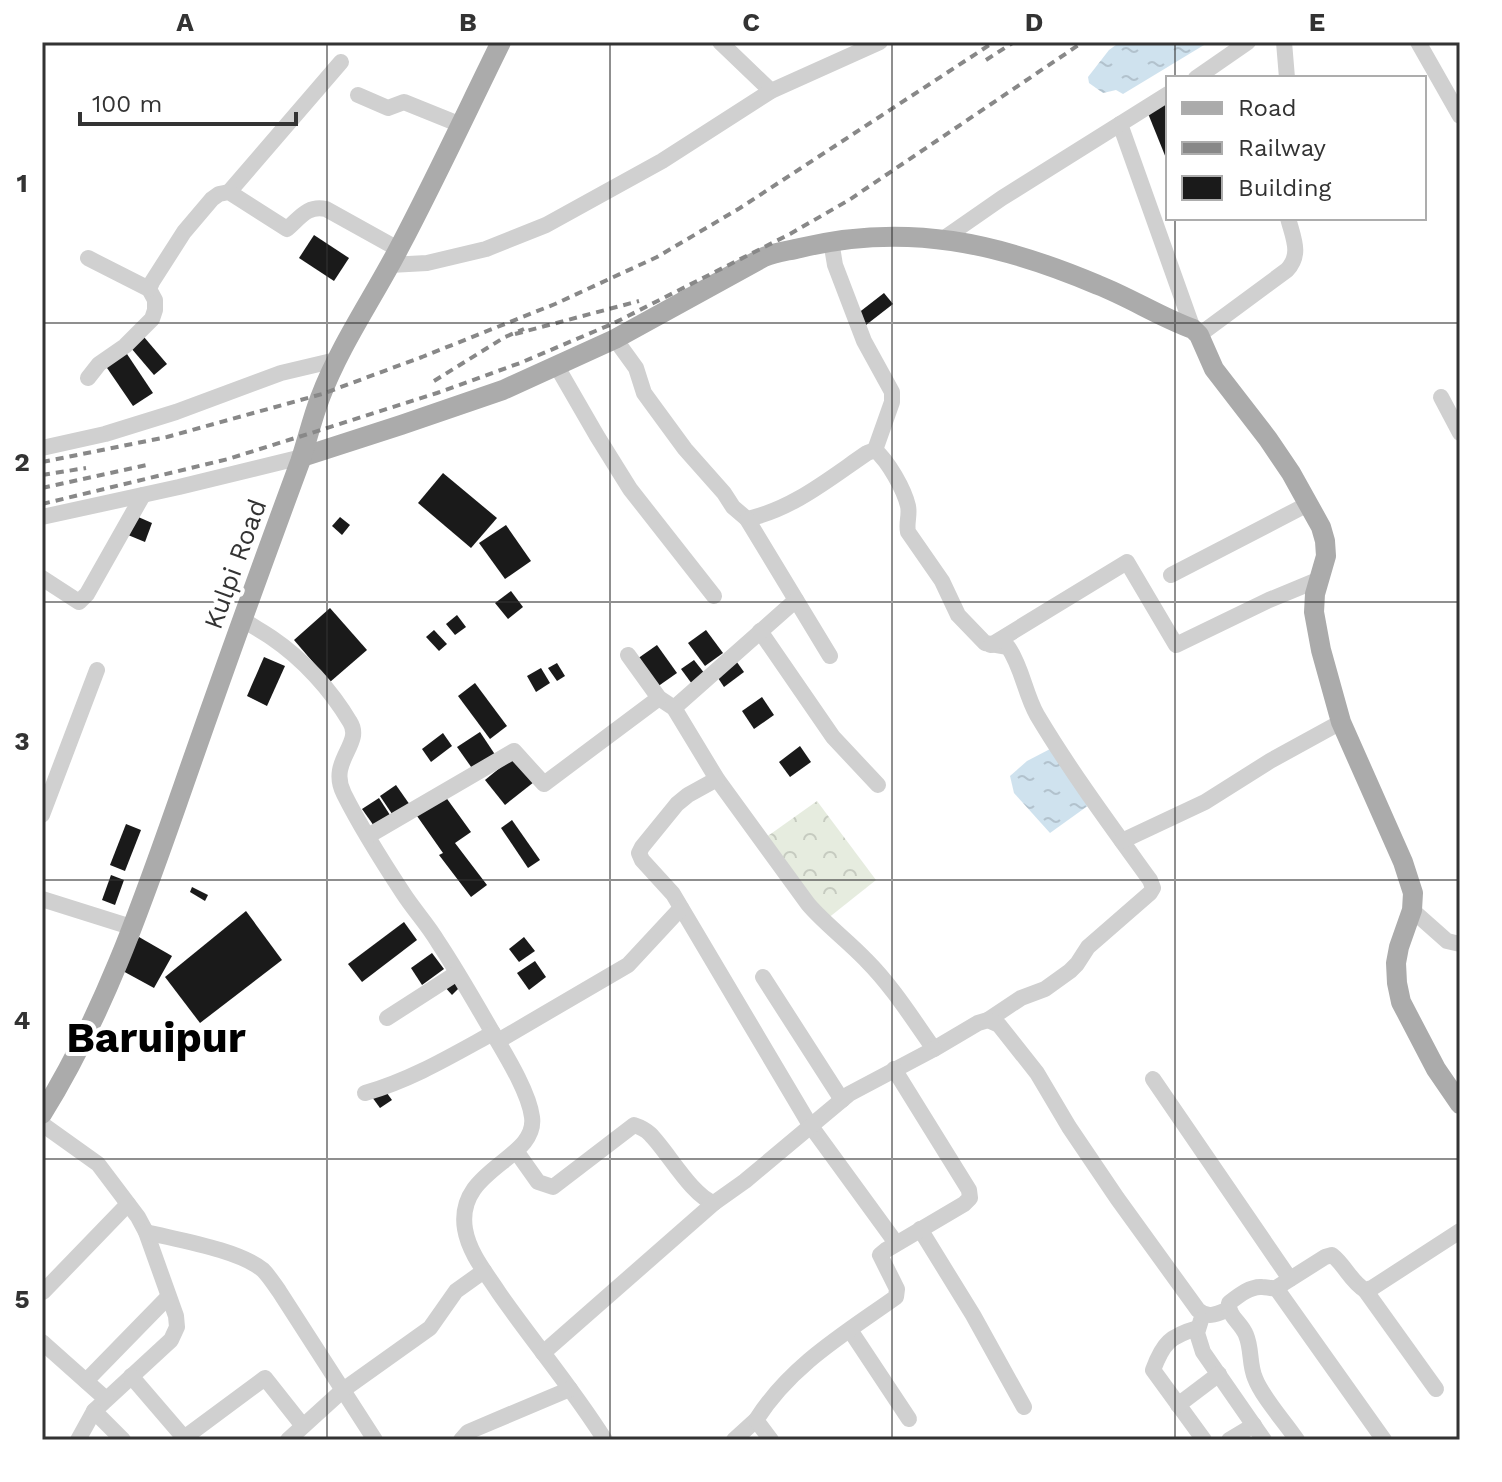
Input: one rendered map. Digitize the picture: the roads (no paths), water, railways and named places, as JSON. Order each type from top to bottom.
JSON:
[{"type":"main road","name":"Kulpi Road","points":[[43,1111],[80,1048],[131,927],[336,360],[394,257],[501,42]]},
{"type":"main road","points":[[302,457],[503,390],[615,339],[764,257],[831,241],[893,236],[943,239],[998,250],[1099,285],[1196,332],[1214,369],[1268,439],[1321,527],[1326,556],[1315,594],[1314,612],[1321,650],[1341,722],[1403,862],[1413,893],[1412,910],[1396,963],[1401,1002],[1436,1069],[1460,1104]]},
{"type":"street","points":[[720,42],[771,91]]},
{"type":"street","points":[[229,192],[287,229],[306,211],[320,207],[326,209],[394,257],[427,263],[486,249],[546,225],[675,154],[771,91],[880,42]]},
{"type":"street","points":[[1199,76],[1248,42]]},
{"type":"street","points":[[1284,42],[1287,76]]},
{"type":"street","points":[[1418,42],[1460,116]]},
{"type":"street","points":[[149,289],[184,232],[212,199],[229,192],[341,62]]},
{"type":"street","points":[[358,95],[388,108],[404,102],[461,125]]},
{"type":"street","points":[[943,239],[1002,198],[1166,95]]},
{"type":"street","points":[[1120,124],[1196,332],[1293,264],[1296,249],[1289,220]]},
{"type":"street","points":[[747,519],[790,503],[875,450],[892,402],[892,392],[864,341],[835,265],[831,241]]},
{"type":"street","points":[[88,258],[149,289],[155,300],[152,319],[125,346],[99,364],[88,378]]},
{"type":"street","points":[[615,339],[636,368],[644,393],[652,404],[685,449],[733,507],[747,519],[830,656]]},
{"type":"street","points":[[42,448],[105,434],[176,412],[281,373],[336,360]]},
{"type":"street","points":[[556,365],[630,489],[714,596]]},
{"type":"street","points":[[1441,397],[1460,433]]},
{"type":"street","points":[[543,1353],[714,1203],[849,1094],[988,1020],[1021,998],[1045,989],[1070,971],[1088,947],[1153,888],[1048,733],[1029,701],[1008,647],[985,643],[958,615],[942,581],[908,532],[909,508],[889,467],[875,450]]},
{"type":"street","points":[[42,517],[302,457]]},
{"type":"street","points":[[42,578],[79,602],[87,594],[143,495]]},
{"type":"street","points":[[1171,575],[1308,504]]},
{"type":"street","points":[[991,645],[1127,562],[1176,645],[1320,579]]},
{"type":"street","points":[[674,708],[796,600]]},
{"type":"street","points":[[242,619],[272,638],[318,679],[353,725],[354,738],[344,754],[338,773],[339,785],[403,892],[457,973],[530,1105],[532,1131],[516,1151],[479,1182],[465,1208],[465,1229],[472,1251],[484,1271],[605,1440]]},
{"type":"street","points":[[760,631],[827,730],[878,785]]},
{"type":"street","points":[[628,655],[659,698],[674,708],[717,779],[808,904],[887,982],[934,1049]]},
{"type":"street","points":[[42,815],[97,670]]},
{"type":"street","points":[[368,836],[514,751],[544,784],[659,698]]},
{"type":"street","points":[[1122,841],[1205,802],[1341,722]]},
{"type":"street","points":[[717,779],[677,804],[639,853],[681,908],[810,1125],[896,1243]]},
{"type":"street","points":[[42,899],[131,927]]},
{"type":"street","points":[[365,1093],[391,1086],[495,1037],[628,965],[681,908]]},
{"type":"street","points":[[1412,910],[1447,941],[1460,944]]},
{"type":"street","points":[[387,1018],[457,973]]},
{"type":"street","points":[[763,977],[842,1100]]},
{"type":"street","points":[[988,1020],[999,1025],[1037,1073],[1117,1198],[1198,1310],[1201,1322],[1197,1333],[1199,1343],[1264,1440]]},
{"type":"street","points":[[734,1440],[756,1420],[784,1382],[815,1354],[896,1297],[897,1289],[880,1255],[970,1198],[969,1190],[894,1069]]},
{"type":"street","points":[[1153,1079],[1384,1440]]},
{"type":"street","points":[[43,1111],[98,1164],[138,1217],[176,1316],[177,1327],[171,1340],[100,1405],[78,1440]]},
{"type":"street","points":[[516,1151],[538,1182],[553,1187],[634,1125],[648,1132],[703,1198],[714,1203]]},
{"type":"street","points":[[43,1292],[128,1204]]},
{"type":"street","points":[[920,1229],[1024,1407]]},
{"type":"street","points":[[1365,1290],[1460,1231]]},
{"type":"street","points":[[146,1232],[235,1255],[264,1271],[375,1440]]},
{"type":"street","points":[[1297,1440],[1255,1379],[1247,1336],[1229,1309],[1229,1303],[1255,1287],[1283,1284],[1325,1257],[1332,1255],[1339,1260],[1359,1287],[1365,1290],[1436,1389]]},
{"type":"street","points":[[288,1440],[343,1390],[430,1328],[456,1291],[484,1271]]},
{"type":"street","points":[[86,1381],[168,1297]]},
{"type":"street","points":[[1204,1440],[1153,1370],[1162,1348],[1181,1333],[1229,1309]]},
{"type":"street","points":[[850,1330],[909,1419]]},
{"type":"street","points":[[42,1342],[86,1381],[123,1440]]},
{"type":"street","points":[[1178,1405],[1219,1374]]},
{"type":"street","points":[[131,1376],[185,1439],[265,1378],[303,1426]]},
{"type":"street","points":[[461,1440],[468,1432],[570,1389]]},
{"type":"street","points":[[756,1420],[771,1440]]},
{"type":"street","points":[[1229,1440],[1254,1425]]},
{"type":"water","points":[[1120,42],[1209,42],[1123,94],[1116,90],[1103,93],[1089,83],[1088,77],[1109,50]]},
{"type":"water","points":[[1052,748],[1089,805],[1050,833],[1014,793],[1010,776],[1027,761]]},
{"type":"railway","points":[[42,462],[167,437],[322,394],[555,304],[657,257],[740,208],[994,42]]},
{"type":"railway","points":[[986,60],[1014,42]]},
{"type":"railway","points":[[42,504],[228,459],[308,434],[520,363],[612,324],[790,234],[849,200],[1083,42]]},
{"type":"railway","points":[[515,334],[639,301]]},
{"type":"railway","points":[[434,381],[505,337],[524,329]]},
{"type":"railway","points":[[42,488],[151,464]]},
{"type":"railway","points":[[42,475],[86,468]]},
{"type":"district","name":"Baruipur","points":[[156,1037]]}]
